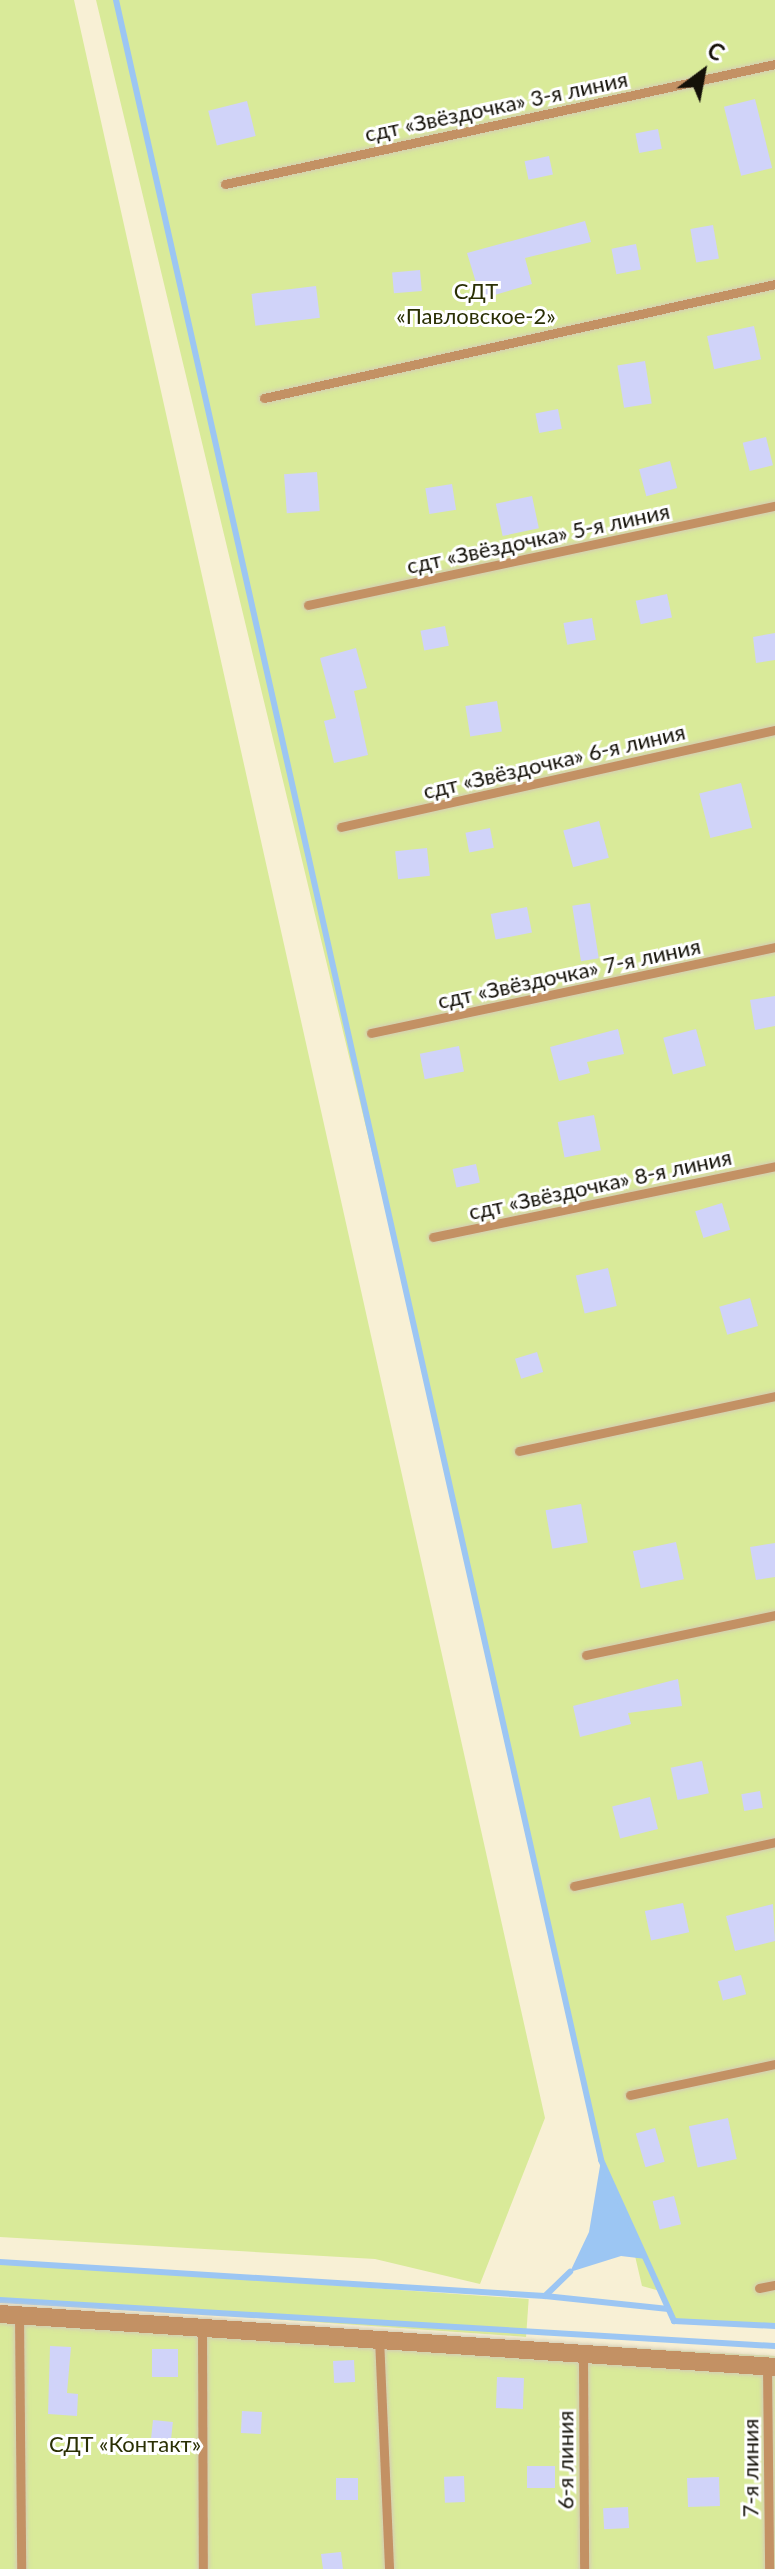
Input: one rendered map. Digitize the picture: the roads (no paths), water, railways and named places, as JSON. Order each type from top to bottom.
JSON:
[{"type":"street","points":[[9,2315],[583,2350],[771,2366]]},
{"type":"lane","name":"сдт «Звёздочка» 3-я линия","points":[[225,184],[775,64]]},
{"type":"lane","points":[[264,398],[775,284]]},
{"type":"lane","name":"сдт «Звёздочка» 5-я линия","points":[[308,605],[775,506]]},
{"type":"lane","name":"сдт «Звёздочка» 6-я линия","points":[[341,827],[775,730]]},
{"type":"lane","name":"сдт «Звёздочка» 7-я линия","points":[[371,1033],[775,947]]},
{"type":"lane","name":"сдт «Звёздочка» 8-я линия","points":[[433,1237],[775,1166]]},
{"type":"lane","points":[[519,1451],[775,1396]]},
{"type":"lane","points":[[586,1655],[775,1615]]},
{"type":"lane","points":[[574,1886],[775,1842]]},
{"type":"lane","points":[[630,2095],[775,2064]]},
{"type":"lane","points":[[759,2288],[775,2285]]},
{"type":"lane","points":[[9,2315],[21,2569]]},
{"type":"lane","points":[[202,2327],[203,2569]]},
{"type":"lane","points":[[379,2338],[389,2569]]},
{"type":"lane","name":"6-я линия","points":[[583,2350],[584,2569]]},
{"type":"lane","name":"7-я линия","points":[[769,2569],[771,2366]]},
{"type":"water","points":[[601,2160],[646,2259],[621,2256],[570,2272],[589,2232]]},
{"type":"waterway","points":[[116,0],[601,2160],[674,2321],[775,2326]]},
{"type":"waterway","points":[[0,2262],[545,2296],[668,2309]]},
{"type":"waterway","points":[[545,2296],[570,2272]]},
{"type":"waterway","points":[[0,2300],[775,2346]]},
{"type":"park label","name":"СДТ «Павловское-2»","points":[[476,302]]},
{"type":"park label","name":"СДТ «Контакт»","points":[[125,2444]]}]
